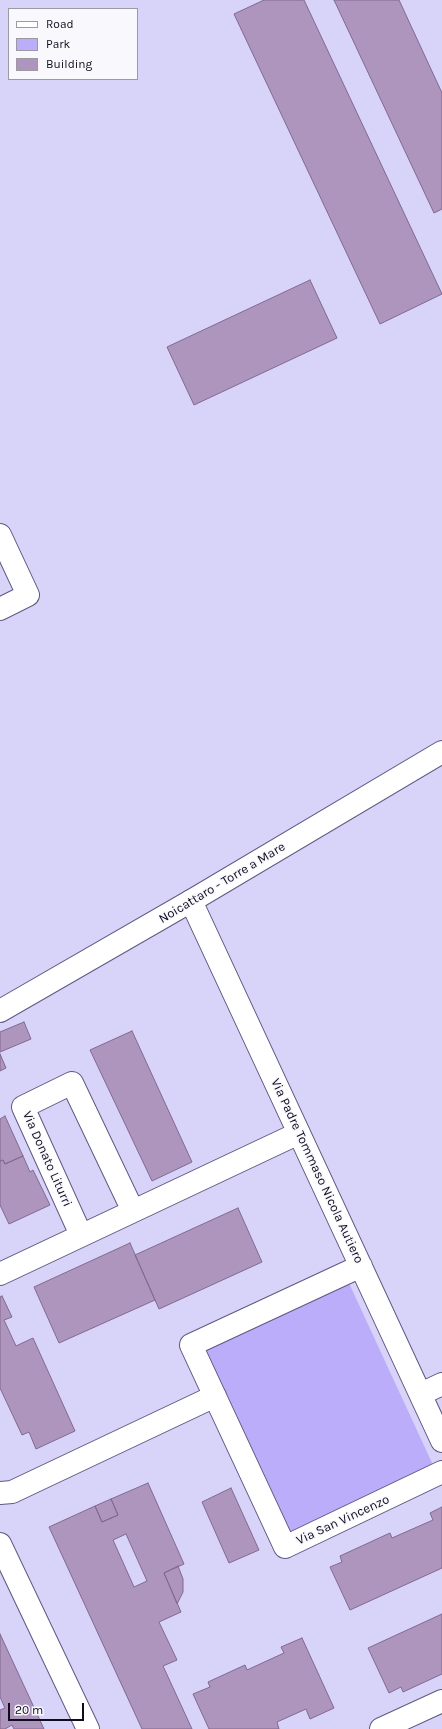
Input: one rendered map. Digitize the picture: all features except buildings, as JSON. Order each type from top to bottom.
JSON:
[{"type":"street","points":[[0,536],[28,595],[0,609]]},
{"type":"street","name":"Noicattaro - Torre a Mare","points":[[0,1011],[191,901],[442,752]]},
{"type":"street","name":"Via Padre Tommaso Nicola Autiero","points":[[191,901],[362,1266],[442,1441]]},
{"type":"street","name":"Via Donato Liturri","points":[[81,1235],[23,1107],[72,1083],[132,1211]]},
{"type":"street","points":[[0,1274],[299,1132]]},
{"type":"street","name":"Via San Vincenzo","points":[[362,1266],[191,1345],[285,1547],[442,1472]]},
{"type":"street","points":[[421,1394],[442,1384]]},
{"type":"street","points":[[0,1493],[12,1492],[215,1396]]},
{"type":"street","points":[[0,1544],[88,1729]]},
{"type":"street","points":[[381,1729],[442,1700]]},
{"type":"green space","points":[[348,1281],[433,1465],[289,1532],[204,1348]]}]
